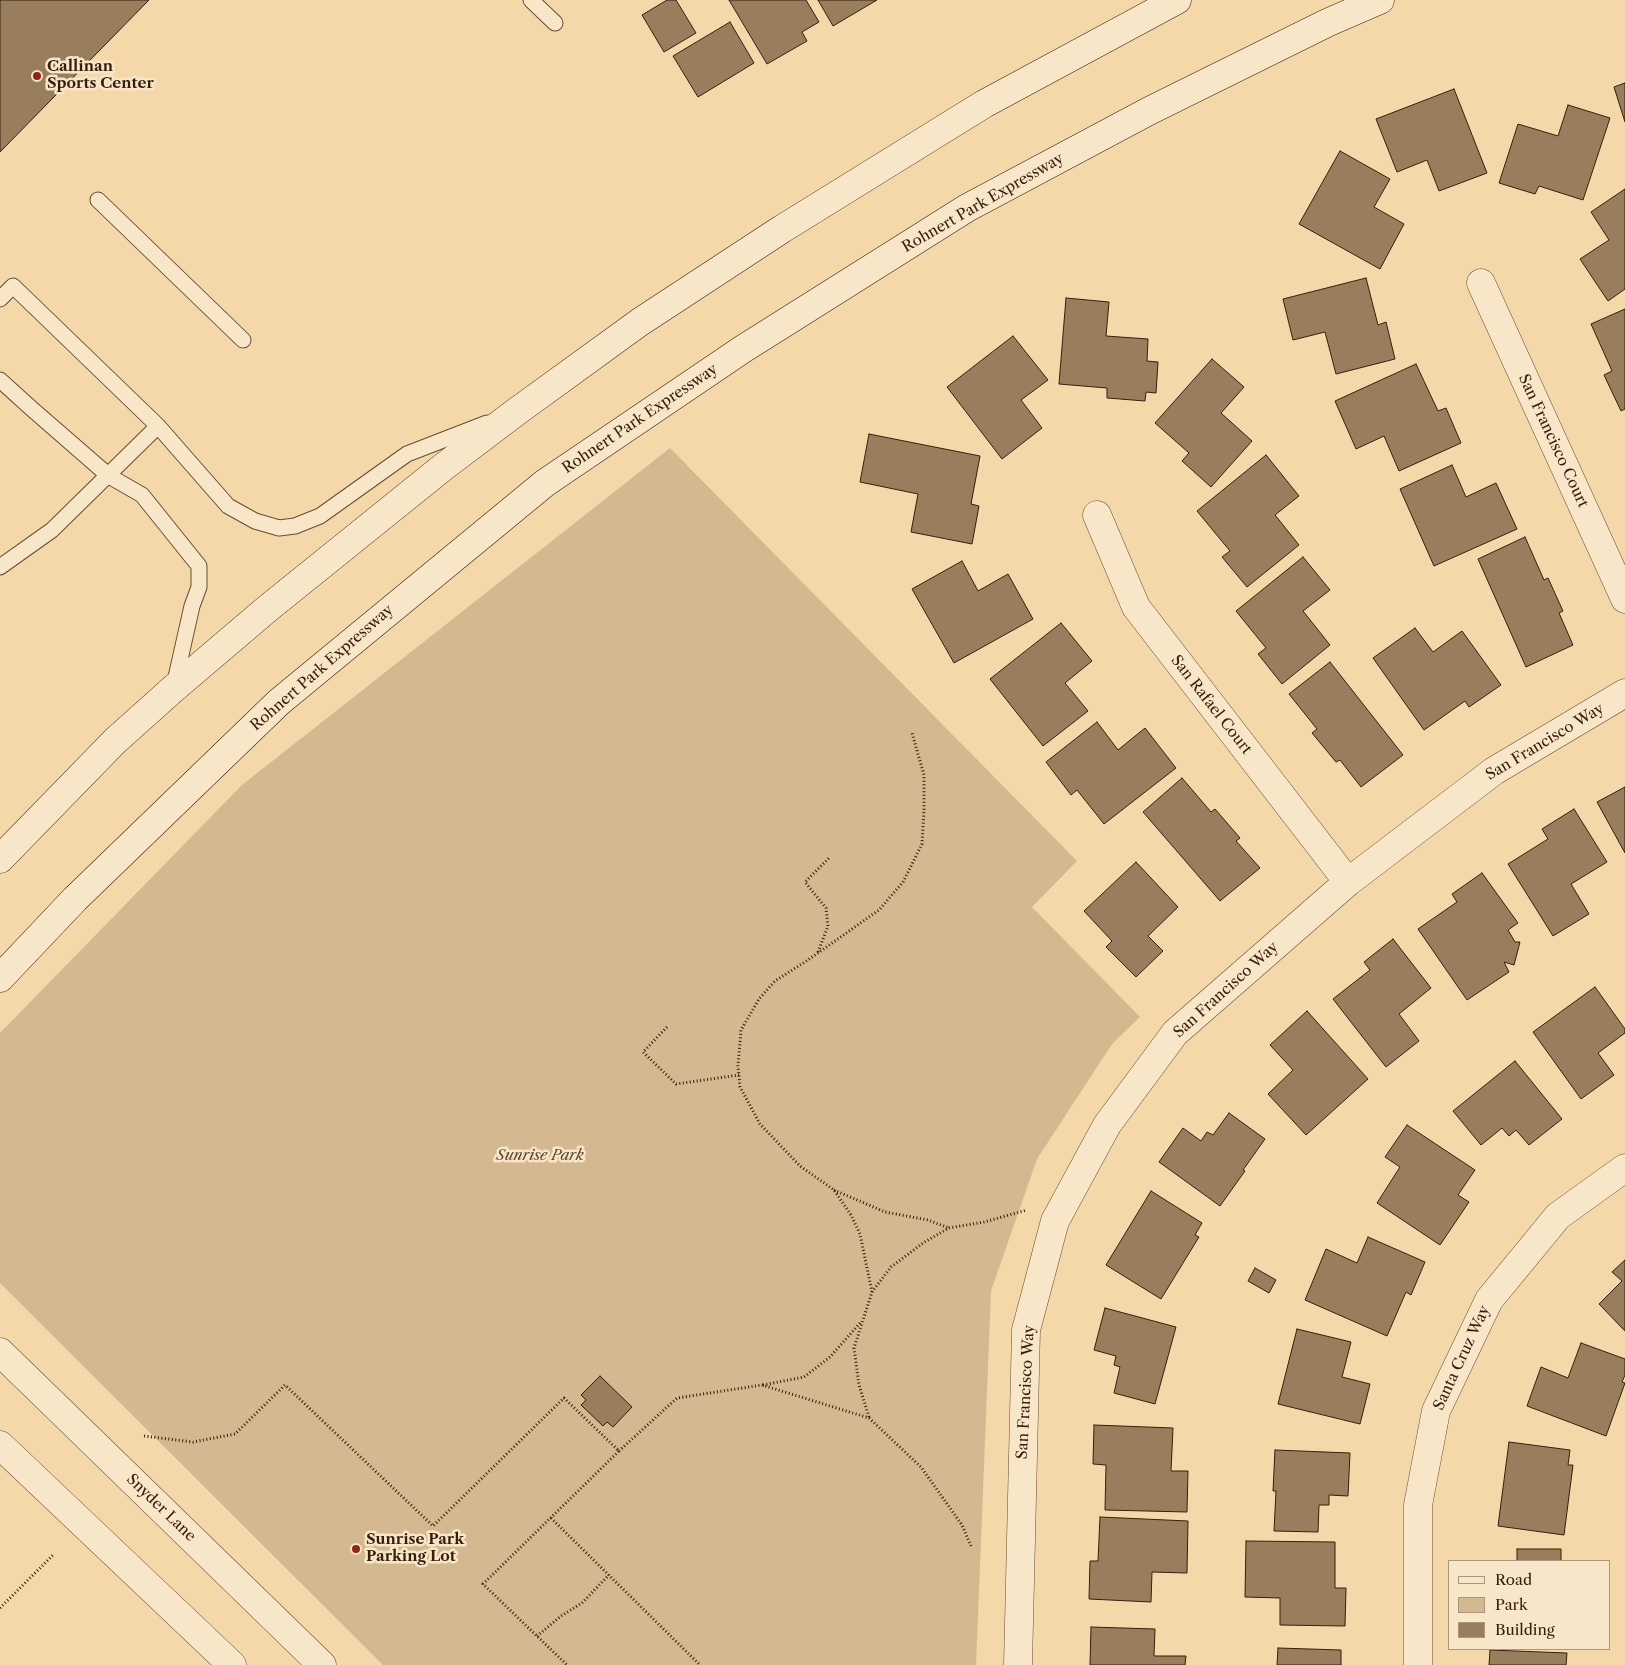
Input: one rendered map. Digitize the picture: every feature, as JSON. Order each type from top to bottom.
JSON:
[{"type":"street","points":[[0,859],[115,742],[173,690],[267,609],[442,468],[516,412],[640,322],[782,229],[984,104],[1177,0]]},
{"type":"street","name":"Rohnert Park Expressway","points":[[0,978],[75,899],[279,702],[545,483],[743,348],[967,208],[1149,110],[1329,22],[1380,0]]},
{"type":"street","name":"San Francisco Court","points":[[1481,283],[1625,599]]},
{"type":"street","name":"San Rafael Court","points":[[1097,515],[1136,607],[1348,882]]},
{"type":"street","name":"San Francisco Way","points":[[1018,1665],[1026,1330],[1055,1221],[1106,1125],[1175,1033],[1348,882],[1494,771],[1625,693]]},
{"type":"street","name":"Santa Cruz Way","points":[[1418,1665],[1418,1505],[1436,1411],[1489,1300],[1558,1216],[1625,1168]]},
{"type":"street","name":"Snyder Lane","points":[[0,1352],[322,1665]]},
{"type":"street","points":[[0,1445],[232,1665]]},
{"type":"lane","points":[[531,0],[555,23]]},
{"type":"lane","points":[[98,200],[243,340]]},
{"type":"lane","points":[[0,299],[13,286],[158,426],[228,506],[255,521],[279,528],[295,526],[320,516],[408,454],[516,412]]},
{"type":"lane","points":[[0,380],[109,476],[142,495],[199,566],[199,587],[192,606],[173,690]]},
{"type":"lane","points":[[0,567],[52,530],[158,426]]},
{"type":"path","points":[[912,733],[924,775],[924,811],[922,844],[903,882],[879,910],[775,981],[759,999],[741,1030],[739,1075],[740,1087],[760,1124],[800,1166],[834,1190],[885,1212],[928,1220],[949,1228]]},
{"type":"path","points":[[817,953],[828,926],[826,908],[805,882],[829,858]]},
{"type":"path","points":[[667,1027],[643,1052],[676,1084],[739,1075]]},
{"type":"path","points":[[834,1190],[851,1215],[860,1234],[872,1292]]},
{"type":"path","points":[[869,1418],[859,1385],[854,1348],[872,1292],[891,1267],[923,1243],[949,1228],[984,1222],[1030,1209]]},
{"type":"path","points":[[567,1665],[483,1584],[619,1451],[677,1398],[804,1377],[830,1357],[862,1321]]},
{"type":"path","points":[[144,1436],[193,1442],[235,1434],[285,1385],[433,1526],[564,1398],[619,1451]]},
{"type":"path","points":[[762,1385],[869,1418],[922,1467],[962,1525],[971,1546]]},
{"type":"path","points":[[551,1518],[700,1665]]},
{"type":"path","points":[[0,1608],[54,1554]]},
{"type":"path","points":[[537,1636],[561,1616],[582,1603],[609,1575]]},
{"type":"green space","name":"Sunrise Park","points":[[670,448],[1077,861],[1032,907],[1140,1017],[1112,1044],[1037,1159],[991,1291],[976,1665],[383,1665],[0,1283],[0,1033],[242,785]]},
{"type":"building","name":"Callinan Sports Center","points":[[0,0],[149,0],[0,152]]},
{"type":"building","points":[[667,0],[676,0],[696,33],[664,52],[642,15]]},
{"type":"building","points":[[729,0],[806,0],[819,22],[802,32],[807,41],[767,64]]},
{"type":"building","points":[[818,0],[877,0],[833,26]]},
{"type":"building","points":[[730,22],[754,63],[698,97],[673,56]]},
{"type":"building","points":[[1625,83],[1625,122],[1614,87]]},
{"type":"building","points":[[1454,89],[1487,173],[1439,191],[1427,160],[1397,172],[1376,119]]},
{"type":"building","points":[[1568,105],[1610,118],[1583,200],[1539,186],[1535,194],[1499,183],[1518,124],[1558,136]]},
{"type":"building","points":[[1340,151],[1390,179],[1374,207],[1404,224],[1380,269],[1299,224]]},
{"type":"building","points":[[1625,189],[1625,289],[1608,301],[1580,259],[1609,240],[1591,212]]},
{"type":"building","points":[[1366,278],[1378,325],[1386,322],[1395,359],[1336,374],[1325,332],[1293,340],[1283,299]]},
{"type":"building","points":[[1066,298],[1109,302],[1106,336],[1148,339],[1147,361],[1158,362],[1156,393],[1146,392],[1145,401],[1107,398],[1107,388],[1059,384]]},
{"type":"building","points":[[1625,309],[1625,409],[1621,411],[1604,375],[1612,371],[1591,324]]},
{"type":"building","points":[[1013,336],[1048,380],[1021,400],[1042,428],[1002,459],[947,387]]},
{"type":"building","points":[[1212,359],[1244,387],[1221,413],[1252,441],[1211,487],[1182,461],[1189,453],[1155,423]]},
{"type":"building","points":[[1416,364],[1438,411],[1446,408],[1461,443],[1399,471],[1384,436],[1356,449],[1335,401]]},
{"type":"building","points":[[869,434],[980,456],[971,504],[979,506],[972,544],[911,532],[918,494],[860,482]]},
{"type":"building","points":[[1266,455],[1299,496],[1275,515],[1299,545],[1247,587],[1222,557],[1230,551],[1197,511]]},
{"type":"building","points":[[1452,465],[1466,497],[1496,483],[1517,529],[1434,566],[1400,489]]},
{"type":"building","points":[[1525,537],[1544,580],[1548,578],[1563,611],[1559,613],[1573,645],[1526,667],[1478,559]]},
{"type":"building","points":[[1303,557],[1330,590],[1303,611],[1330,645],[1282,684],[1258,654],[1266,648],[1236,611]]},
{"type":"building","points":[[962,561],[978,591],[1008,574],[1033,619],[954,663],[912,589]]},
{"type":"building","points":[[1061,623],[1092,661],[1065,683],[1088,711],[1043,746],[990,679]]},
{"type":"building","points":[[1415,628],[1433,652],[1462,631],[1501,685],[1469,707],[1465,701],[1424,730],[1373,658]]},
{"type":"building","points":[[1330,662],[1403,755],[1361,787],[1340,760],[1336,762],[1312,733],[1317,729],[1289,694]]},
{"type":"building","points":[[1097,722],[1118,750],[1145,728],[1176,768],[1104,824],[1077,790],[1071,795],[1046,762]]},
{"type":"building","points":[[1182,778],[1211,812],[1215,809],[1240,838],[1236,841],[1260,868],[1220,901],[1143,812]]},
{"type":"building","points":[[1625,787],[1625,853],[1597,802]]},
{"type":"building","points":[[1574,809],[1607,862],[1571,884],[1589,914],[1553,936],[1508,864],[1548,839],[1542,829]]},
{"type":"building","points":[[1136,862],[1178,907],[1148,936],[1163,951],[1136,977],[1106,947],[1112,941],[1084,911]]},
{"type":"building","points":[[1482,873],[1518,923],[1508,930],[1515,942],[1520,942],[1514,965],[1504,962],[1509,972],[1467,1000],[1418,929],[1457,902],[1452,894]]},
{"type":"building","points":[[1393,939],[1431,988],[1399,1014],[1419,1041],[1386,1067],[1333,999],[1370,970],[1364,962]]},
{"type":"building","points":[[1595,987],[1625,1029],[1625,1033],[1598,1053],[1614,1075],[1581,1099],[1533,1032]]},
{"type":"building","points":[[1307,1011],[1368,1079],[1306,1135],[1268,1094],[1293,1070],[1270,1045]]},
{"type":"building","points":[[1515,1061],[1562,1119],[1529,1145],[1516,1130],[1509,1136],[1502,1128],[1481,1145],[1453,1111]]},
{"type":"building","points":[[1229,1113],[1265,1139],[1220,1206],[1159,1162],[1183,1128],[1201,1141],[1207,1132],[1213,1135]]},
{"type":"building","points":[[1407,1125],[1475,1170],[1458,1195],[1469,1202],[1440,1245],[1377,1203],[1400,1167],[1385,1157]]},
{"type":"building","points":[[1151,1191],[1202,1223],[1195,1235],[1199,1237],[1161,1299],[1106,1265]]},
{"type":"building","points":[[1368,1237],[1425,1262],[1411,1295],[1406,1292],[1387,1336],[1305,1300],[1326,1249],[1357,1263]]},
{"type":"building","points":[[1625,1260],[1625,1331],[1599,1304],[1622,1281],[1612,1272]]},
{"type":"building","points":[[1255,1268],[1276,1280],[1269,1293],[1248,1281]]},
{"type":"building","points":[[1105,1308],[1176,1327],[1155,1404],[1114,1393],[1120,1367],[1114,1365],[1116,1356],[1094,1350]]},
{"type":"building","points":[[1297,1329],[1351,1342],[1342,1377],[1370,1384],[1360,1424],[1278,1404]]},
{"type":"building","points":[[1581,1343],[1625,1359],[1625,1375],[1622,1382],[1625,1383],[1606,1436],[1527,1406],[1541,1367],[1568,1378]]},
{"type":"building","points":[[600,1376],[632,1407],[613,1427],[607,1422],[603,1426],[581,1405],[586,1400],[581,1395]]},
{"type":"building","points":[[1094,1425],[1173,1428],[1171,1471],[1188,1471],[1187,1512],[1105,1510],[1106,1465],[1093,1464]]},
{"type":"building","points":[[1509,1442],[1570,1450],[1568,1465],[1573,1465],[1564,1535],[1498,1526]]},
{"type":"building","points":[[1275,1450],[1350,1453],[1348,1496],[1329,1495],[1329,1505],[1319,1505],[1318,1532],[1274,1531],[1276,1491],[1273,1491]]},
{"type":"building","points":[[1100,1517],[1188,1521],[1187,1573],[1152,1572],[1151,1602],[1089,1599],[1090,1561],[1098,1561]]},
{"type":"building","points":[[1246,1541],[1335,1542],[1335,1588],[1346,1588],[1345,1626],[1280,1625],[1280,1598],[1245,1597]]},
{"type":"building","points":[[1517,1549],[1561,1549],[1561,1560],[1517,1560]]},
{"type":"building","points":[[1091,1627],[1155,1629],[1154,1656],[1186,1656],[1185,1665],[1090,1665]]},
{"type":"building","points":[[1278,1648],[1341,1650],[1341,1665],[1277,1665]]},
{"type":"building","points":[[1490,1650],[1567,1653],[1566,1665],[1489,1665]]},
{"type":"place","name":"Callinan Sports Center","points":[[37,76]]},
{"type":"place","name":"Sunrise Park Parking Lot","points":[[356,1549]]}]
